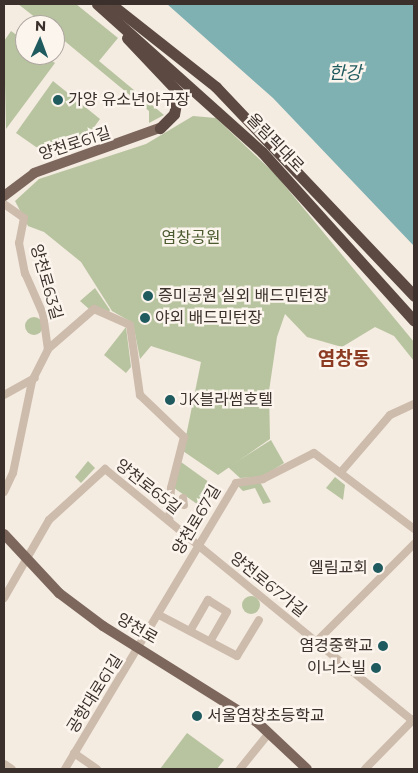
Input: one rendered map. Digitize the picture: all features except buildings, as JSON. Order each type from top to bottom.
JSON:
[{"type":"highway","points":[[96,4],[176,88],[177,106],[160,128]]},
{"type":"highway","name":"올림픽대로","points":[[96,4],[262,152],[414,321]]},
{"type":"highway","name":"올림픽대로","points":[[111,4],[216,87],[414,296]]},
{"type":"main road","name":"양천로61길","points":[[4,196],[34,173],[160,128]]},
{"type":"main road","name":"양천로","points":[[4,534],[59,593],[140,649],[269,733],[307,769]]},
{"type":"street","name":"양천로63길","points":[[4,204],[24,218],[19,243],[25,273],[43,314],[48,349]]},
{"type":"street","name":"양천로63길","points":[[4,492],[13,473],[35,378],[48,349],[94,309],[130,326],[140,395],[184,437],[171,488],[169,521]]},
{"type":"street","points":[[4,395],[35,378]]},
{"type":"street","points":[[342,472],[390,415],[414,404]]},
{"type":"street","name":"양천로67길","points":[[140,649],[198,544],[241,480],[263,480],[314,453],[342,472],[414,529]]},
{"type":"street","name":"양천로65길","points":[[27,559],[49,520],[105,468],[198,544]]},
{"type":"street","name":"양천로67가길","points":[[198,544],[414,720]]},
{"type":"street","points":[[316,642],[414,544]]},
{"type":"street","points":[[4,598],[27,559]]},
{"type":"street","points":[[190,631],[208,600],[227,612],[210,641]]},
{"type":"street","points":[[159,615],[237,656],[259,620]]},
{"type":"street","name":"공항대로61길","points":[[65,769],[140,649]]},
{"type":"street","points":[[365,769],[414,720]]},
{"type":"street","points":[[240,769],[269,733]]},
{"type":"street","name":"공항대로61길","points":[[74,753],[97,769]]},
{"type":"street","points":[[4,764],[12,769]]},
{"type":"green space","points":[[18,4],[76,4],[118,38],[99,61],[164,115],[149,123],[149,111],[65,41],[65,15],[32,15]]},
{"type":"green space","points":[[11,31],[15,34],[15,65],[54,65],[6,129],[4,41]]},
{"type":"green space","name":"가양 유소년야구장","points":[[53,81],[100,119],[84,141],[51,151],[36,147],[16,133]]},
{"type":"green space","name":"염창공원","points":[[193,116],[216,118],[276,175],[414,342],[414,361],[394,336],[375,327],[342,347],[307,337],[285,314],[277,337],[269,391],[270,439],[218,475],[183,451],[201,362],[151,346],[140,359],[133,323],[112,311],[81,262],[44,232],[28,226],[15,201],[39,179],[146,144]]},
{"type":"green space","points":[[95,288],[110,310],[109,312],[94,305],[89,309],[80,301]]},
{"type":"green space","points":[[34,317],[40,320],[43,326],[40,332],[34,335],[28,332],[25,326],[28,320]]},
{"type":"green space","points":[[126,327],[131,367],[126,373],[104,355]]},
{"type":"green space","points":[[271,440],[284,463],[262,477],[240,478],[228,467]]},
{"type":"green space","points":[[88,461],[95,468],[81,483],[75,477]]},
{"type":"green space","points":[[181,462],[213,485],[200,506],[174,488]]},
{"type":"green space","points":[[335,477],[345,485],[343,500],[326,488]]},
{"type":"green space","points":[[260,482],[271,502],[263,504],[255,488],[243,491],[236,484]]},
{"type":"green space","points":[[251,596],[257,599],[260,605],[257,611],[251,614],[245,611],[242,605],[245,599]]},
{"type":"green space","points":[[187,733],[224,760],[217,769],[160,769]]},
{"type":"water","name":"한강","points":[[167,4],[414,4],[414,246],[273,98]]},
{"type":"place","name":"가양 유소년야구장","points":[[58,100]]},
{"type":"place","name":"증미공원 실외 배드민턴장","points":[[148,296]]},
{"type":"place","name":"야외 배드민턴장","points":[[145,318]]},
{"type":"place","name":"JK블라썸호텔","points":[[170,400]]},
{"type":"place","name":"엘림교회","points":[[378,568]]},
{"type":"place","name":"염경중학교","points":[[383,646]]},
{"type":"place","name":"이너스빌","points":[[376,668]]},
{"type":"place","name":"서울염창초등학교","points":[[197,716]]},
{"type":"district","name":"염창동","points":[[344,359]]}]
